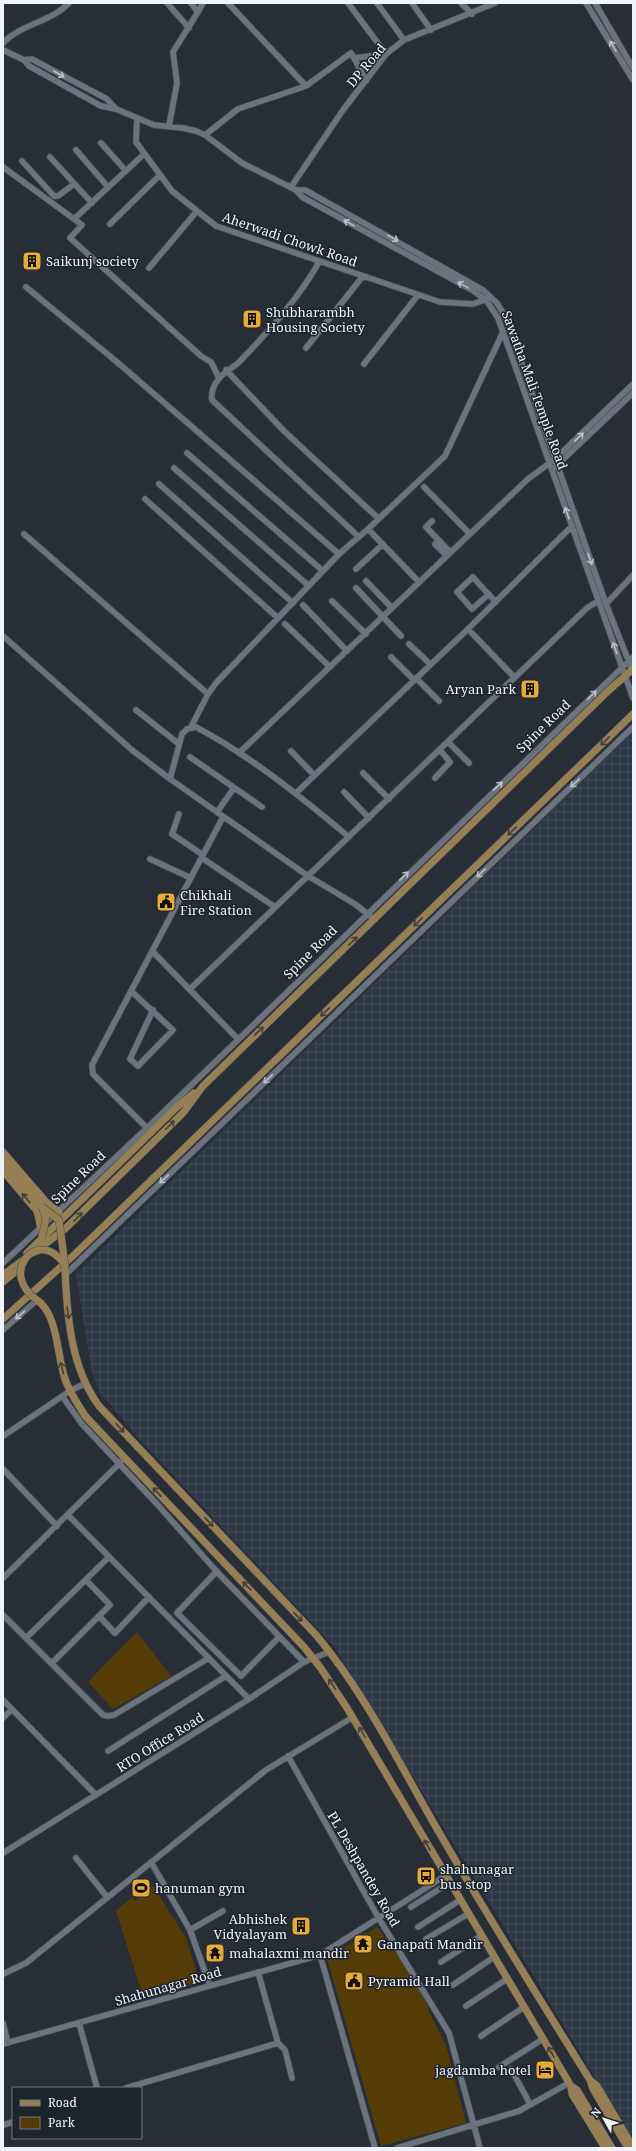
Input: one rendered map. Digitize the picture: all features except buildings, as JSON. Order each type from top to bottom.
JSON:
[{"type":"main road","name":"Spine Road","points":[[3,1275],[66,1228],[183,1113],[203,1086],[624,677],[633,671]]},
{"type":"main road","points":[[3,1319],[80,1248],[633,714]]},
{"type":"main road","points":[[3,1282],[16,1270],[20,1261],[59,1220],[177,1107],[203,1086]]},
{"type":"main road","points":[[3,1152],[47,1203],[59,1212]]},
{"type":"main road","points":[[3,1161],[42,1207],[59,1220],[72,1337],[84,1384],[99,1406],[330,1652],[367,1708],[459,1868],[590,2080],[593,2089],[628,2148]]},
{"type":"main road","points":[[3,1171],[37,1211],[41,1228]]},
{"type":"main road","points":[[42,1207],[46,1218],[42,1237]]},
{"type":"main road","points":[[26,1255],[34,1250],[47,1250],[55,1254],[65,1269]]},
{"type":"main road","points":[[16,1270],[16,1279],[20,1287],[26,1294],[37,1300],[47,1311],[52,1323],[64,1378],[86,1417],[314,1657],[353,1717],[449,1883],[572,2086],[612,2148]]},
{"type":"main road","points":[[590,2080],[597,2086],[633,2147]]},
{"type":"main road","points":[[572,2086],[572,2094],[605,2148]]},
{"type":"street","points":[[3,43],[16,31],[62,9],[69,3]]},
{"type":"street","points":[[167,3],[189,28]]},
{"type":"street","points":[[191,3],[198,12]]},
{"type":"street","points":[[169,126],[177,83],[173,52],[203,3]]},
{"type":"street","points":[[228,3],[306,86]]},
{"type":"street","points":[[348,3],[386,54],[354,58]]},
{"type":"street","points":[[377,3],[404,40]]},
{"type":"street","points":[[412,3],[431,30]]},
{"type":"street","points":[[461,3],[472,14]]},
{"type":"street","name":"DP Road","points":[[294,188],[366,81],[386,54],[404,40],[472,14],[485,5],[495,3]]},
{"type":"street","points":[[586,3],[633,80]]},
{"type":"street","points":[[595,3],[633,68]]},
{"type":"street","name":"Sawatha Mali Temple Road","points":[[3,50],[24,60],[29,66],[101,106],[116,109],[154,125],[183,128],[205,135],[242,163],[294,188],[305,190],[416,251],[491,296],[505,316],[572,526],[624,677],[633,698]]},
{"type":"street","points":[[205,135],[238,109],[306,86],[351,53],[366,81]]},
{"type":"street","name":"Sawatha Mali Temple Road","points":[[24,60],[32,59],[42,64],[107,99],[116,109]]},
{"type":"street","name":"Aherwadi Chowk Road","points":[[137,118],[136,142],[144,154],[172,191],[216,226],[440,302],[455,305],[473,304],[486,300],[491,296]]},
{"type":"street","points":[[101,143],[126,171]]},
{"type":"street","points":[[76,150],[108,187]]},
{"type":"street","points":[[74,219],[144,154]]},
{"type":"street","points":[[50,158],[92,203]]},
{"type":"street","points":[[22,161],[54,196],[58,196],[74,184]]},
{"type":"street","points":[[3,167],[82,225],[70,238],[213,367],[219,378]]},
{"type":"street","points":[[110,224],[160,174]]},
{"type":"street","name":"Sawatha Mali Temple Road","points":[[294,188],[302,197],[472,290],[486,300],[498,318],[606,604],[633,671]]},
{"type":"street","points":[[149,268],[197,211]]},
{"type":"street","points":[[319,262],[312,275],[284,311],[240,362],[226,370],[219,378],[212,390],[212,400],[359,537]]},
{"type":"street","points":[[306,348],[363,276]]},
{"type":"street","points":[[26,287],[117,362],[340,554]]},
{"type":"street","points":[[364,364],[418,294]]},
{"type":"street","points":[[170,779],[182,734],[191,727],[208,694],[216,683],[340,554],[445,456],[503,332]]},
{"type":"street","points":[[226,370],[284,431],[378,518]]},
{"type":"street","points":[[553,464],[633,384]]},
{"type":"street","points":[[239,753],[528,479],[553,464],[633,393]]},
{"type":"street","points":[[187,453],[323,571]]},
{"type":"street","points":[[174,468],[309,586]]},
{"type":"street","points":[[159,484],[293,603]]},
{"type":"street","points":[[424,487],[470,534]]},
{"type":"street","points":[[145,498],[278,618]]},
{"type":"street","points":[[432,521],[426,528],[448,554]]},
{"type":"street","points":[[296,793],[496,602],[572,526]]},
{"type":"street","points":[[368,529],[419,582]]},
{"type":"street","points":[[24,534],[208,694]]},
{"type":"street","points":[[356,569],[382,544]]},
{"type":"street","points":[[436,544],[448,554]]},
{"type":"street","points":[[606,604],[633,575]]},
{"type":"street","points":[[489,594],[472,609],[457,592],[473,577],[489,594],[496,602]]},
{"type":"street","points":[[366,581],[392,608]]},
{"type":"street","points":[[356,588],[401,636]]},
{"type":"street","points":[[332,601],[366,634]]},
{"type":"street","points":[[190,990],[514,677],[587,608],[598,601]]},
{"type":"street","points":[[303,605],[347,651]]},
{"type":"street","points":[[285,624],[330,667]]},
{"type":"street","points":[[468,629],[514,677]]},
{"type":"street","points":[[3,636],[132,750],[170,779],[308,876],[355,904],[374,919]]},
{"type":"street","points":[[409,644],[430,664]]},
{"type":"street","name":"Spine Road","points":[[3,1263],[147,1128],[366,913],[633,656]]},
{"type":"street","points":[[391,657],[439,701]]},
{"type":"street","points":[[136,710],[179,744]]},
{"type":"street","points":[[191,727],[200,729],[239,753],[296,793],[349,837]]},
{"type":"street","points":[[65,1269],[326,1023],[633,727]]},
{"type":"street","points":[[448,742],[469,763]]},
{"type":"street","points":[[435,778],[450,762],[440,750]]},
{"type":"street","points":[[291,751],[314,775]]},
{"type":"street","points":[[190,757],[262,807]]},
{"type":"street","points":[[363,773],[388,799]]},
{"type":"street","points":[[217,812],[234,788]]},
{"type":"street","points":[[344,792],[369,818]]},
{"type":"street","points":[[179,814],[172,834],[275,907]]},
{"type":"street","points":[[147,1128],[93,1074],[92,1065],[132,992],[223,816]]},
{"type":"street","points":[[150,859],[191,878]]},
{"type":"street","points":[[153,952],[238,1039]]},
{"type":"street","points":[[132,992],[154,1010],[173,1030],[138,1066],[130,1059],[154,1010]]},
{"type":"street","points":[[3,1330],[37,1300]]},
{"type":"street","points":[[3,1436],[62,1396],[84,1384]]},
{"type":"street","points":[[62,1396],[82,1424],[217,1572],[304,1662]]},
{"type":"street","points":[[3,1578],[126,1458]]},
{"type":"street","points":[[3,1469],[57,1526]]},
{"type":"street","points":[[68,1515],[248,1699]]},
{"type":"street","points":[[26,1638],[109,1557]]},
{"type":"street","points":[[217,1572],[177,1613],[241,1676],[280,1636]]},
{"type":"street","points":[[52,1663],[110,1605],[86,1580]]},
{"type":"street","points":[[99,1616],[115,1633],[149,1597]]},
{"type":"street","points":[[3,1615],[103,1714],[108,1716],[114,1715],[208,1658]]},
{"type":"street","name":"RTO Office Road","points":[[3,1854],[304,1662],[330,1652]]},
{"type":"street","points":[[108,1750],[226,1676]]},
{"type":"street","points":[[3,1700],[96,1795]]},
{"type":"street","points":[[3,1718],[12,1709]]},
{"type":"street","points":[[3,1974],[26,1963],[266,1770],[353,1717]]},
{"type":"street","name":"PL Deshpandey Road","points":[[288,1756],[378,1917],[449,2033],[480,2148]]},
{"type":"street","points":[[76,1858],[107,1897]]},
{"type":"street","points":[[151,1862],[190,1930],[210,1986]]},
{"type":"street","name":"Shahunagar Road","points":[[5,2044],[320,1955],[378,1917],[459,1868]]},
{"type":"street","points":[[411,1907],[449,1883]]},
{"type":"street","points":[[418,1928],[460,1900]]},
{"type":"street","points":[[190,1930],[223,1911]]},
{"type":"street","points":[[426,1940],[468,1914]]},
{"type":"street","points":[[440,1962],[481,1936]]},
{"type":"street","points":[[320,1955],[376,2148]]},
{"type":"street","points":[[452,1985],[494,1957]]},
{"type":"street","points":[[258,1972],[278,2043],[285,2050],[292,2078]]},
{"type":"street","points":[[466,2006],[507,1979]]},
{"type":"street","points":[[481,2036],[524,2007]]},
{"type":"street","points":[[3,2023],[5,2044]]},
{"type":"street","points":[[79,2023],[96,2087]]},
{"type":"street","points":[[499,2067],[543,2038]]},
{"type":"street","points":[[129,2087],[278,2043]]},
{"type":"street","points":[[511,2069],[530,2104]]},
{"type":"street","points":[[397,2148],[519,2111],[530,2104],[572,2086]]},
{"type":"shaded area","points":[[633,732],[633,2140],[334,1646],[142,1442],[99,1392],[92,1373],[76,1274]]},
{"type":"green space","points":[[137,1632],[171,1676],[113,1709],[88,1682]]},
{"type":"green space","points":[[153,1886],[186,1938],[197,1974],[197,1979],[193,1984],[154,1997],[152,1990],[142,1993],[116,1911],[132,1897],[135,1901]]},
{"type":"green space","points":[[377,1927],[421,1988],[430,2014],[446,2045],[466,2123],[381,2146],[327,1958]]},
{"type":"place","name":"Saikunj society","points":[[32,261]]},
{"type":"place","name":"Shubharambh Housing Society","points":[[252,319]]},
{"type":"place","name":"Aryan Park","points":[[530,689]]},
{"type":"place","name":"Chikhali Fire Station","points":[[166,902]]},
{"type":"place","name":"shahunagar bus stop","points":[[426,1876]]},
{"type":"place","name":"hanuman gym","points":[[141,1888]]},
{"type":"place","name":"Abhishek Vidyalayam","points":[[301,1926]]},
{"type":"place","name":"Ganapati Mandir","points":[[363,1944]]},
{"type":"place","name":"mahalaxmi mandir","points":[[215,1953]]},
{"type":"place","name":"Pyramid Hall","points":[[354,1981]]},
{"type":"place","name":"jagdamba hotel","points":[[545,2070]]}]
